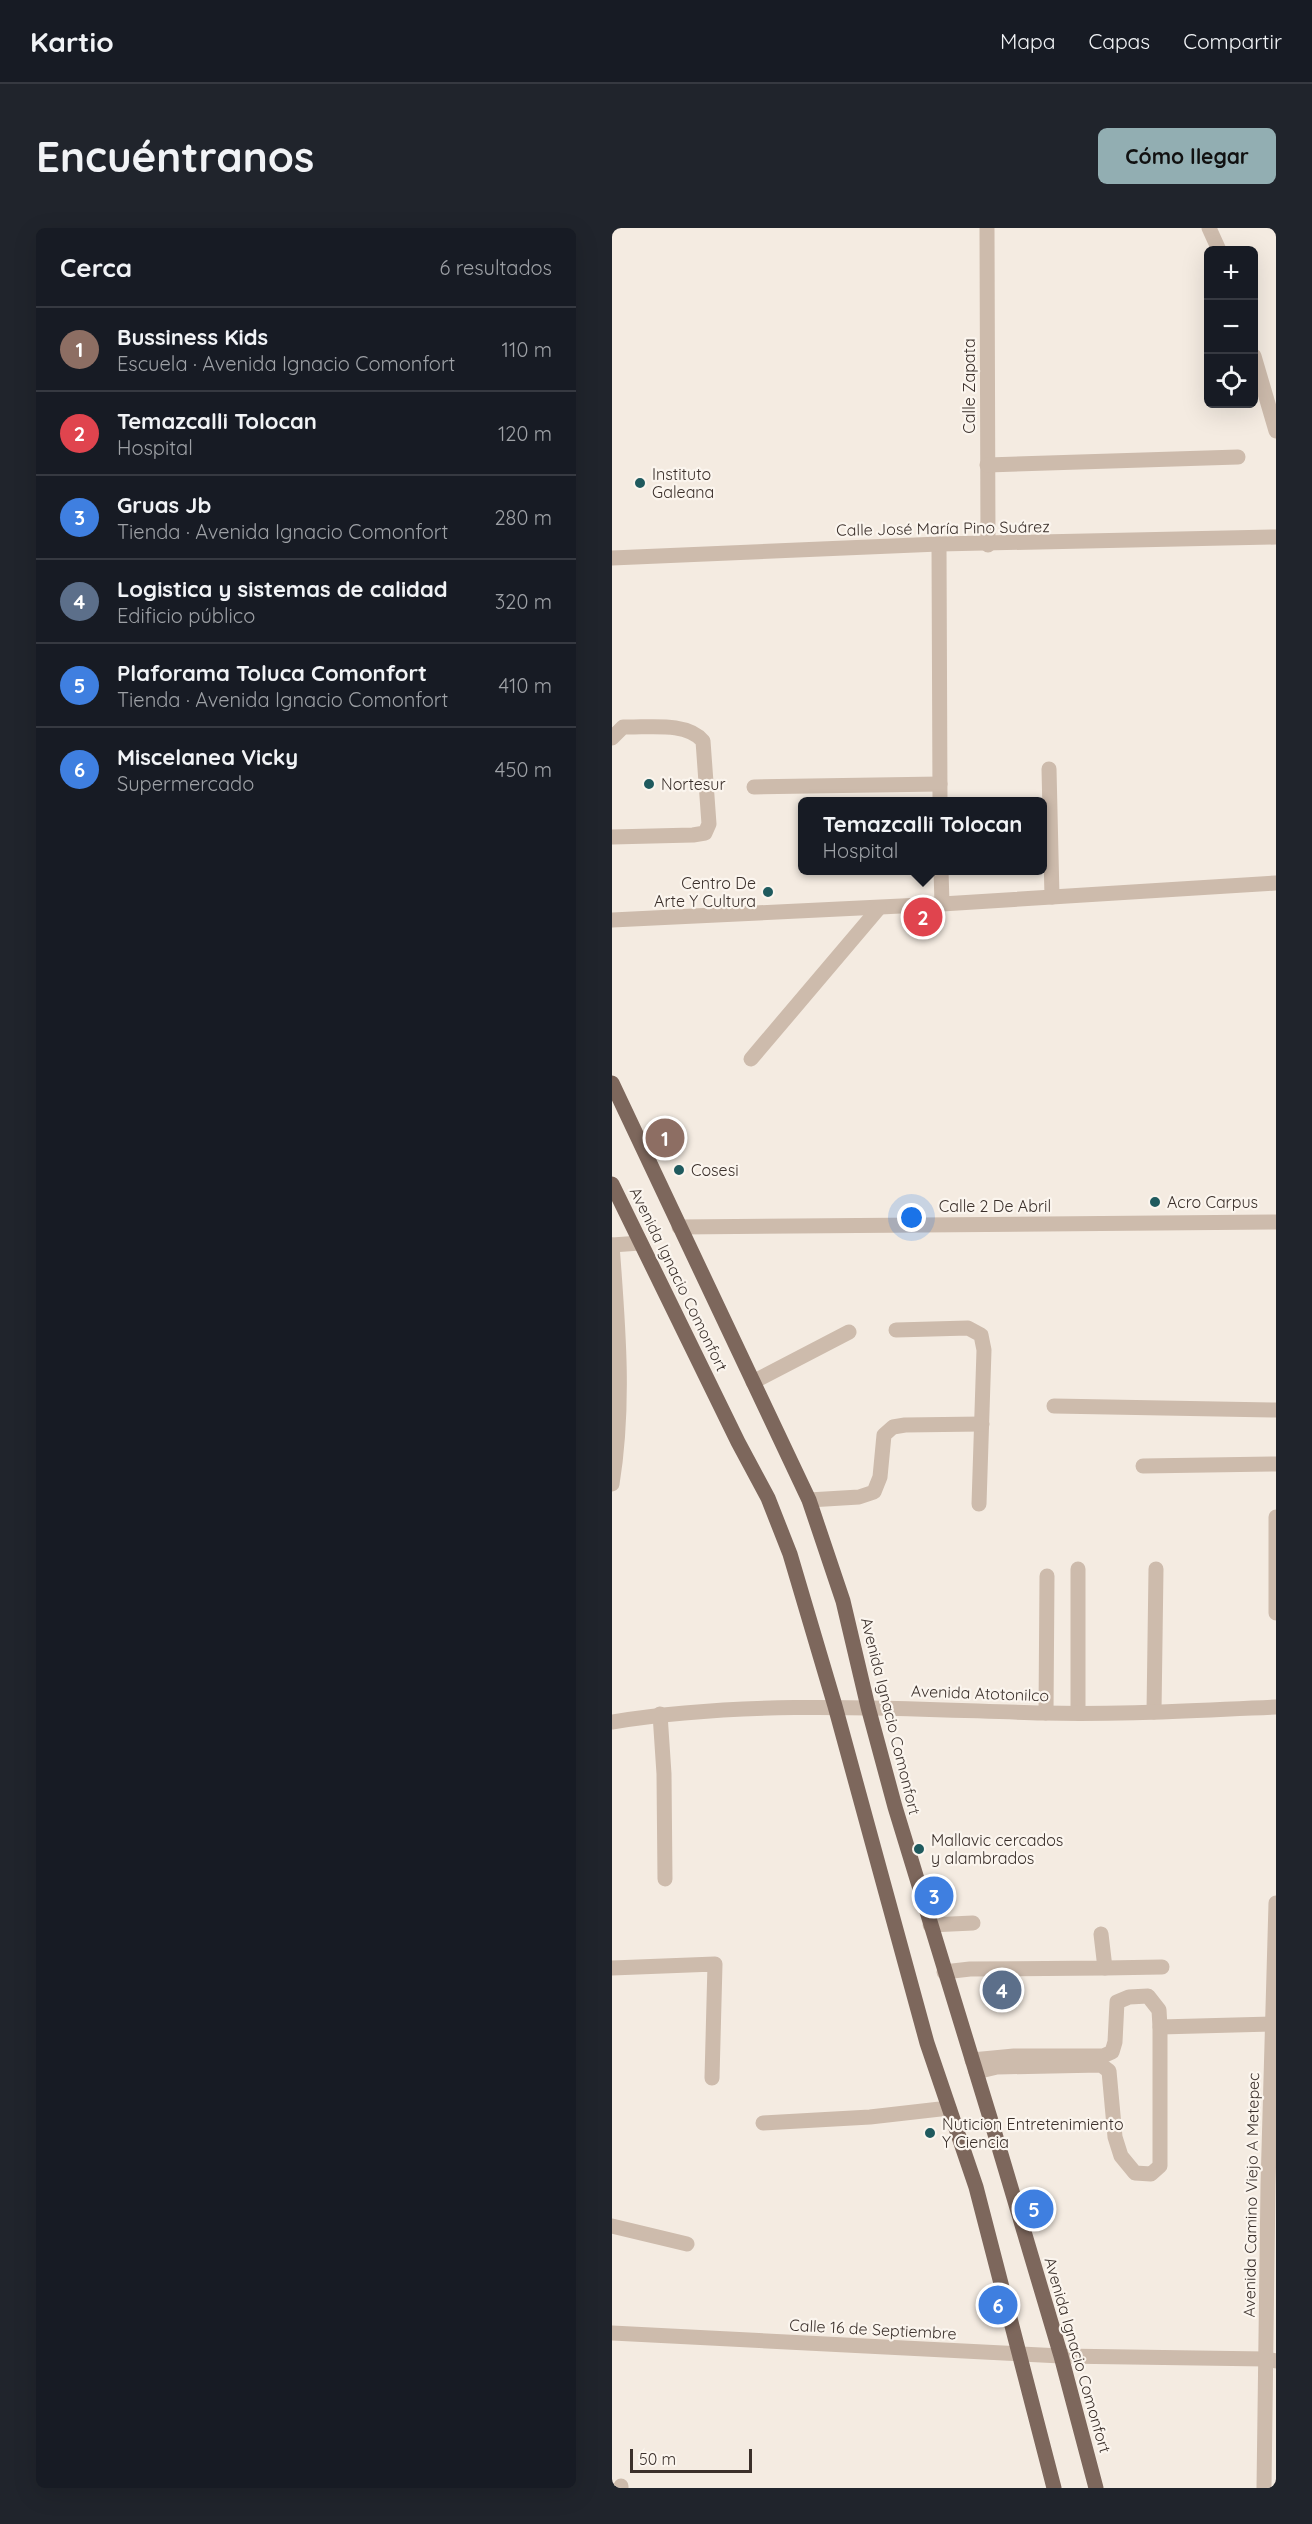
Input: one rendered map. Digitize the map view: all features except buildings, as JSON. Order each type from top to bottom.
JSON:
[{"type":"main road","name":"Avenida Ignacio Comonfort","points":[[612,1083],[809,1500],[843,1601],[868,1707],[930,1924],[1061,2356],[1096,2488]]},
{"type":"main road","name":"Avenida Ignacio Comonfort","points":[[612,1184],[768,1498],[790,1554],[835,1706],[927,2043],[976,2187],[1054,2488]]},
{"type":"street","name":"Calle Zapata","points":[[987,228],[988,545]]},
{"type":"street","points":[[1209,228],[1218,246]]},
{"type":"street","points":[[1258,369],[1276,430]]},
{"type":"street","points":[[987,465],[1239,457]]},
{"type":"street","name":"Calle José María Pino Suárez","points":[[612,558],[939,544],[988,545],[1276,537]]},
{"type":"street","points":[[939,544],[940,797]]},
{"type":"street","points":[[612,738],[623,727],[682,729],[696,733],[703,741],[709,824],[705,833],[693,835],[612,837]]},
{"type":"street","points":[[1049,769],[1052,897]]},
{"type":"street","points":[[754,787],[940,784]]},
{"type":"street","points":[[941,875],[942,904]]},
{"type":"street","points":[[612,920],[879,908],[1276,883]]},
{"type":"street","points":[[751,1059],[879,908]]},
{"type":"street","name":"Calle 2 De Abril","points":[[679,1227],[1276,1222]]},
{"type":"street","points":[[612,1484],[618,1439],[621,1363],[612,1245],[640,1243]]},
{"type":"street","points":[[896,1330],[968,1328],[981,1335],[984,1350],[979,1504]]},
{"type":"street","points":[[753,1382],[849,1332]]},
{"type":"street","points":[[1054,1406],[1276,1410]]},
{"type":"street","points":[[809,1500],[868,1496],[874,1492],[880,1478],[884,1435],[893,1427],[982,1424]]},
{"type":"street","points":[[1143,1466],[1276,1464]]},
{"type":"street","points":[[1276,1517],[1276,1613]]},
{"type":"street","points":[[1078,1569],[1078,1713]]},
{"type":"street","points":[[1154,1712],[1156,1569]]},
{"type":"street","points":[[1046,1713],[1047,1576]]},
{"type":"street","name":"Avenida Atotonilco","points":[[612,1722],[660,1714],[835,1706],[1046,1713],[1154,1712],[1276,1707]]},
{"type":"street","points":[[660,1714],[664,1774],[665,1879]]},
{"type":"street","name":"Avenida Camino Viejo A Metepec","points":[[1264,2488],[1271,2360],[1272,2024],[1276,1903]]},
{"type":"street","points":[[930,1924],[973,1923]]},
{"type":"street","points":[[1101,1934],[1105,1968]]},
{"type":"street","points":[[612,1968],[716,1964],[712,2078]]},
{"type":"street","points":[[945,1972],[970,1969],[1162,1967]]},
{"type":"street","points":[[1148,1996],[1159,2010],[1162,2151],[1160,2166],[1152,2174],[1135,2173],[1121,2156],[1115,2137],[1109,2071],[1101,2066],[974,2066],[1014,2056],[1103,2056],[1112,2052],[1115,2042],[1117,2002],[1129,1997],[1148,1996]]},
{"type":"street","points":[[1160,2027],[1272,2024]]},
{"type":"street","points":[[763,2123],[870,2117],[949,2108]]},
{"type":"street","points":[[612,2226],[687,2244]]},
{"type":"street","name":"Calle 16 de Septiembre","points":[[612,2333],[1020,2355],[1271,2360]]},
{"type":"place","name":"Instituto Galeana","points":[[640,483]]},
{"type":"place","name":"Nortesur","points":[[649,784]]},
{"type":"place","name":"Centro De Arte Y Cultura","points":[[768,892]]},
{"type":"place","name":"Temazcalli Tolocan","points":[[923,917]]},
{"type":"place","name":"Bussiness Kids","points":[[665,1138]]},
{"type":"place","name":"Cosesi","points":[[679,1170]]},
{"type":"place","name":"Acro Carpus","points":[[1155,1202]]},
{"type":"place","name":"Mallavic cercados y alambrados","points":[[919,1849]]},
{"type":"place","name":"Gruas Jb","points":[[934,1896]]},
{"type":"place","name":"Logistica y sistemas de calidad","points":[[1002,1990]]},
{"type":"place","name":"Nuticion Entretenimiento Y Ciencia","points":[[930,2133]]},
{"type":"place","name":"Plaforama Toluca Comonfort","points":[[1034,2209]]},
{"type":"place","name":"Miscelanea Vicky","points":[[998,2305]]}]
